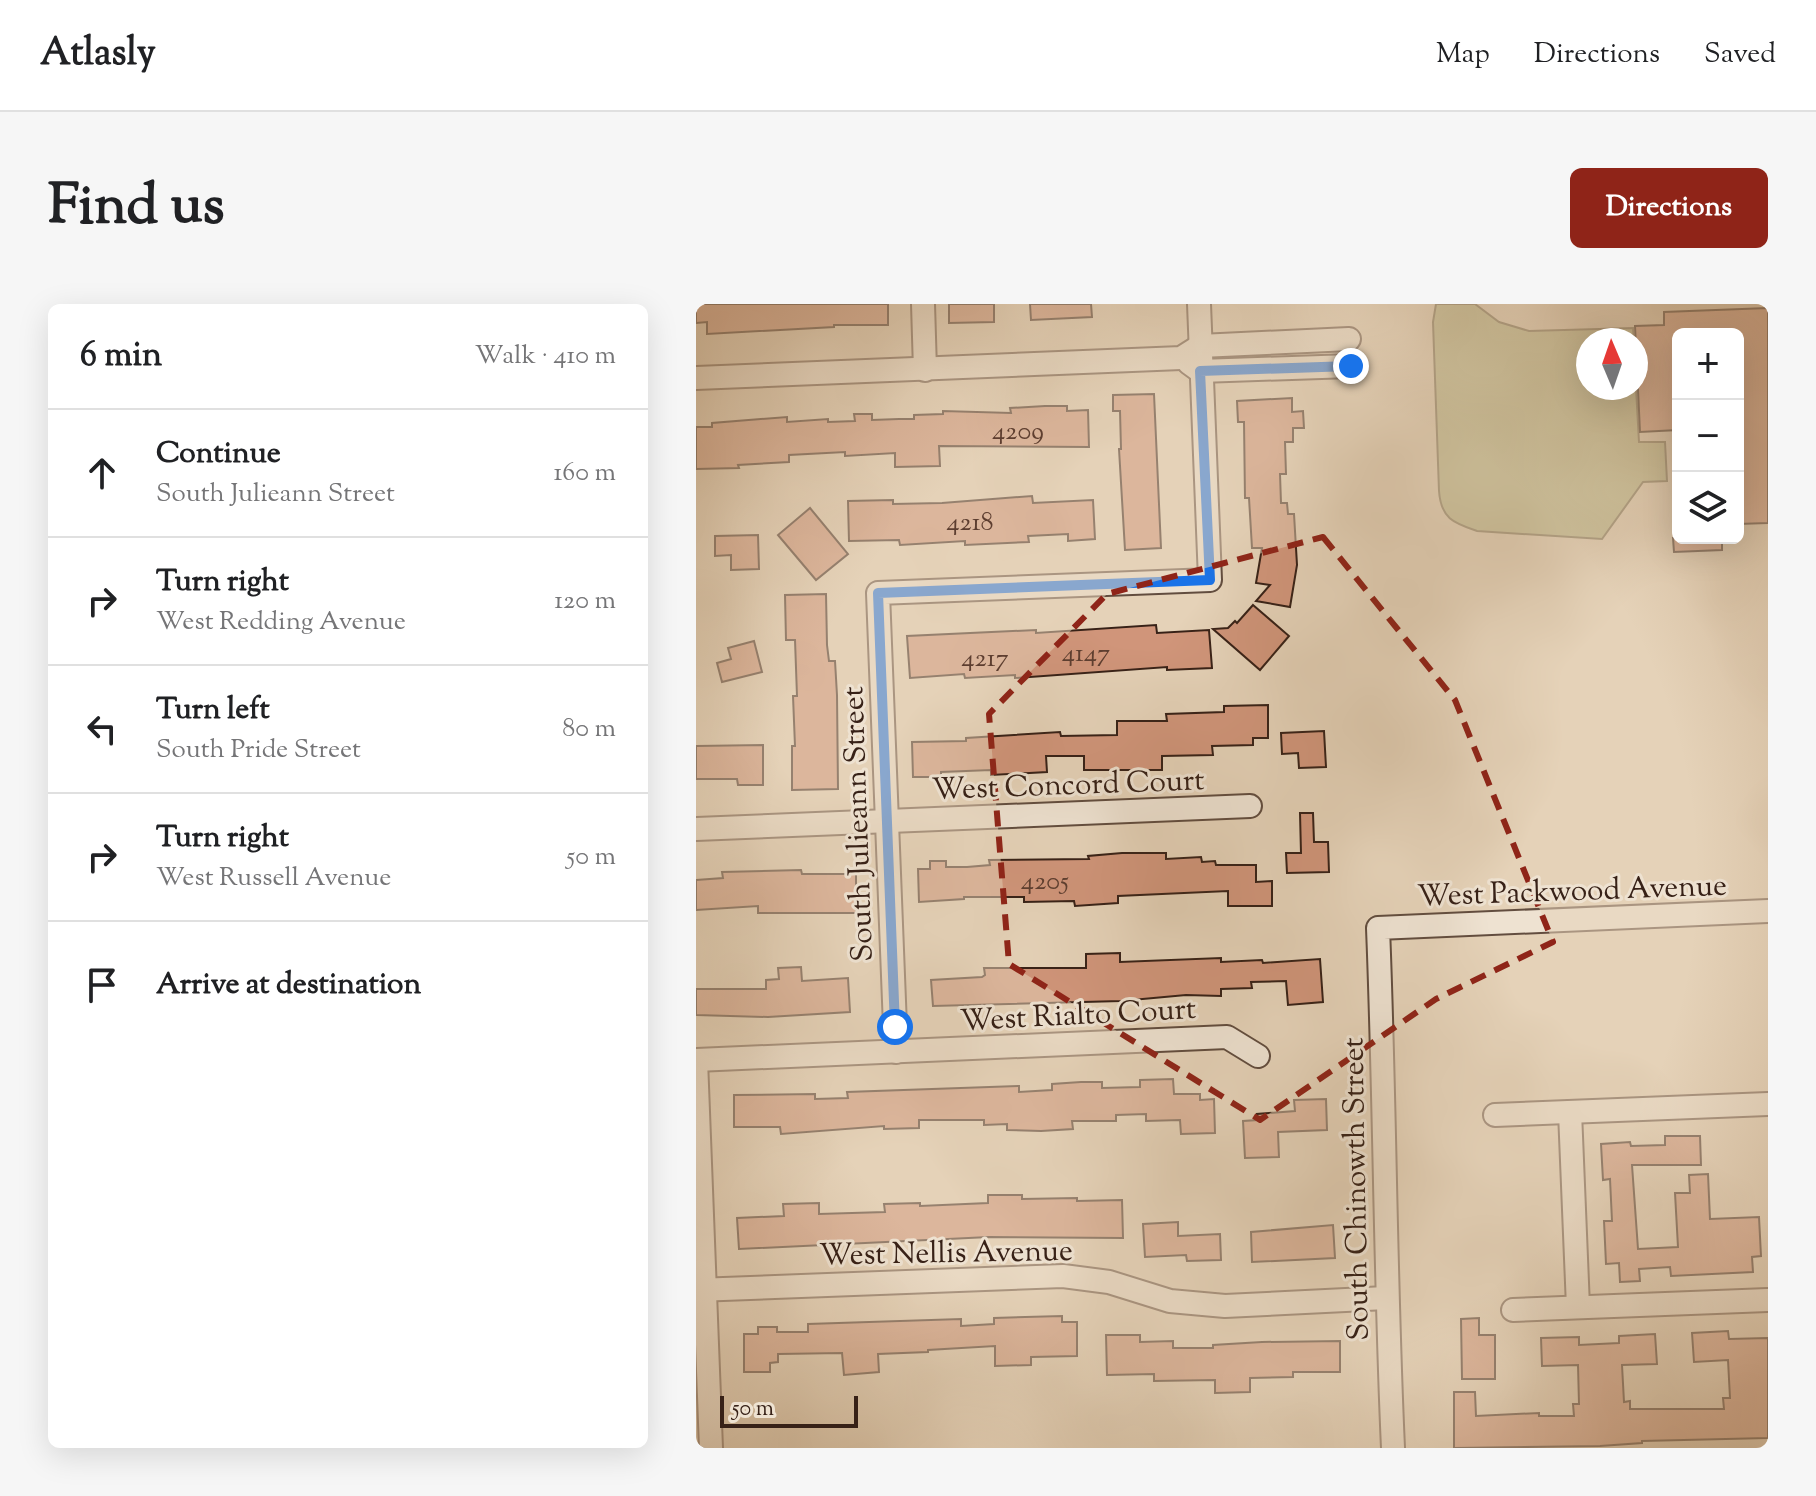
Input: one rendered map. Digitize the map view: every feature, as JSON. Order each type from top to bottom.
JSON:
[{"type":"street","points":[[923,304],[925,370]]},
{"type":"street","points":[[1195,358],[1199,304]]},
{"type":"street","points":[[696,378],[1195,358],[1349,339]]},
{"type":"street","points":[[1195,358],[1351,366]]},
{"type":"street","name":"South Julieann Street","points":[[896,1052],[878,593],[1210,580],[1195,358]]},
{"type":"street","name":"West Concord Court","points":[[696,829],[1250,806]]},
{"type":"street","name":"West Packwood Avenue","points":[[1378,928],[1768,911]]},
{"type":"street","name":"South Chinowth Street","points":[[1378,928],[1384,1072],[1386,1298],[1393,1448]]},
{"type":"street","name":"West Rialto Court","points":[[696,1060],[1227,1037],[1258,1056]]},
{"type":"street","points":[[696,1060],[701,1289],[711,1448]]},
{"type":"street","points":[[1495,1115],[1768,1104]]},
{"type":"street","points":[[1570,1112],[1578,1307]]},
{"type":"street","name":"West Nellis Avenue","points":[[701,1289],[1063,1276],[1109,1282],[1170,1301],[1225,1306],[1386,1298]]},
{"type":"street","points":[[1513,1310],[1768,1300]]},
{"type":"highlighted area","points":[[1323,537],[1455,700],[1553,942],[1436,999],[1260,1120],[1009,964],[989,714],[1107,594]]},
{"type":"green space","points":[[1436,304],[1475,304],[1499,322],[1529,331],[1576,330],[1576,400],[1637,400],[1639,442],[1665,442],[1667,481],[1643,482],[1602,539],[1477,531],[1450,518],[1443,508],[1439,491],[1433,322]]},
{"type":"building","points":[[696,304],[888,304],[888,325],[834,325],[707,334],[707,322],[696,323]]},
{"type":"building","points":[[949,304],[994,304],[994,322],[949,323]]},
{"type":"building","points":[[1030,304],[1091,304],[1092,317],[1031,320]]},
{"type":"building","points":[[1768,308],[1768,523],[1744,524],[1744,328],[1672,328],[1672,430],[1640,432],[1638,400],[1648,400],[1648,328],[1635,326],[1664,325],[1664,312]]},
{"type":"building","points":[[1154,394],[1161,548],[1125,550],[1120,411],[1113,411],[1113,395]]},
{"type":"building","points":[[1292,398],[1292,412],[1303,411],[1304,428],[1293,428],[1293,442],[1285,442],[1286,474],[1280,474],[1281,503],[1287,503],[1288,514],[1294,514],[1297,565],[1290,607],[1256,601],[1270,585],[1256,583],[1262,548],[1252,548],[1249,498],[1245,498],[1244,422],[1238,422],[1237,401]]},
{"type":"building","points":[[1067,406],[1067,411],[1088,410],[1089,447],[939,446],[940,466],[895,467],[895,453],[845,456],[845,452],[789,455],[789,462],[738,465],[739,468],[696,469],[696,427],[712,427],[712,423],[787,417],[787,422],[855,421],[854,414],[872,414],[872,420],[914,419],[914,415],[943,414],[943,411],[1011,413],[1010,408]]},
{"type":"building","points":[[1032,496],[1033,503],[1093,500],[1095,539],[1068,541],[1068,534],[1028,536],[1029,542],[965,545],[965,541],[900,545],[899,540],[849,541],[848,501],[942,503]]},
{"type":"building","points":[[810,508],[848,554],[816,580],[778,535]]},
{"type":"building","points":[[758,535],[759,569],[731,570],[731,555],[715,556],[715,536]]},
{"type":"building","points":[[1673,544],[1722,544],[1722,550],[1674,552]]},
{"type":"building","points":[[826,594],[829,661],[835,661],[838,789],[792,790],[792,746],[795,746],[793,696],[797,696],[795,640],[786,640],[785,595]]},
{"type":"building","points":[[1253,605],[1289,636],[1260,670],[1213,629],[1228,628],[1235,621],[1237,623]]},
{"type":"building","points":[[1156,625],[1157,633],[1209,630],[1212,668],[1167,670],[1167,667],[1015,678],[1015,675],[965,678],[964,674],[910,678],[907,636],[1036,630],[1036,633]]},
{"type":"building","points":[[754,641],[762,672],[722,682],[717,663],[731,659],[728,648]]},
{"type":"building","points":[[1268,705],[1268,738],[1253,738],[1253,745],[1212,746],[1213,755],[1162,756],[1162,770],[1084,770],[1084,756],[1046,756],[1047,772],[991,775],[991,770],[941,772],[941,777],[913,777],[912,742],[966,741],[966,738],[1060,732],[1061,736],[1117,735],[1117,721],[1167,721],[1166,714],[1224,712],[1224,706]]},
{"type":"building","points":[[1324,731],[1326,767],[1299,768],[1298,753],[1282,754],[1281,733]]},
{"type":"building","points":[[763,745],[763,785],[738,785],[737,779],[696,779],[696,746]]},
{"type":"building","points":[[1300,813],[1313,813],[1314,842],[1328,842],[1329,872],[1287,873],[1286,853],[1301,853]]},
{"type":"building","points":[[1166,853],[1166,859],[1201,857],[1202,862],[1215,861],[1216,865],[1256,865],[1256,882],[1272,881],[1272,906],[1228,906],[1228,891],[1118,896],[1118,903],[1075,906],[1074,901],[1024,902],[1024,897],[964,897],[919,902],[918,869],[930,869],[930,861],[946,861],[946,867],[967,867],[990,865],[989,860],[1089,859],[1088,856]]},
{"type":"building","points":[[801,870],[802,874],[856,874],[856,913],[758,913],[758,906],[696,910],[696,880],[723,878],[722,872]]},
{"type":"building","points":[[1120,953],[1120,962],[1221,958],[1221,962],[1262,960],[1263,963],[1320,959],[1323,1002],[1288,1005],[1286,981],[1251,982],[1252,988],[1221,989],[1221,996],[933,1006],[931,980],[982,977],[985,975],[984,968],[1086,968],[1086,954]]},
{"type":"building","points":[[801,967],[802,981],[848,978],[850,1012],[768,1017],[696,1015],[696,989],[766,989],[766,980],[779,979],[778,968]]},
{"type":"building","points":[[1173,1079],[1174,1094],[1200,1094],[1200,1100],[1214,1099],[1215,1133],[1181,1134],[1180,1120],[1146,1121],[1146,1114],[1116,1115],[1116,1121],[1072,1121],[1073,1129],[1041,1131],[1007,1130],[1007,1124],[984,1125],[984,1120],[919,1120],[919,1128],[884,1129],[884,1126],[781,1134],[780,1127],[734,1127],[734,1095],[815,1094],[815,1099],[848,1098],[847,1092],[1019,1086],[1019,1092],[1052,1090],[1052,1084],[1081,1082],[1102,1082],[1102,1088],[1140,1087],[1140,1080]]},
{"type":"building","points":[[1326,1099],[1327,1130],[1278,1132],[1279,1157],[1245,1158],[1243,1121],[1258,1120],[1257,1114],[1295,1111],[1294,1100]]},
{"type":"building","points":[[1665,1136],[1700,1136],[1701,1165],[1632,1165],[1638,1249],[1678,1247],[1675,1193],[1690,1193],[1689,1175],[1708,1174],[1710,1219],[1759,1217],[1761,1256],[1752,1257],[1753,1272],[1671,1276],[1670,1267],[1639,1269],[1640,1281],[1620,1282],[1619,1263],[1606,1264],[1604,1221],[1612,1221],[1610,1179],[1603,1180],[1601,1144],[1630,1142],[1631,1146],[1665,1145]]},
{"type":"building","points":[[988,1195],[1022,1195],[1022,1199],[1122,1200],[1123,1238],[989,1237],[739,1249],[737,1218],[784,1216],[783,1204],[819,1203],[819,1214],[885,1212],[884,1204],[988,1203]]},
{"type":"building","points":[[1178,1222],[1178,1236],[1220,1234],[1221,1260],[1187,1261],[1186,1255],[1145,1257],[1143,1224]]},
{"type":"building","points":[[1333,1225],[1335,1258],[1252,1262],[1251,1232]]},
{"type":"building","points":[[1062,1316],[1062,1322],[1077,1322],[1077,1356],[1031,1357],[1031,1365],[995,1366],[995,1346],[878,1354],[879,1372],[844,1375],[842,1353],[778,1354],[778,1362],[770,1363],[770,1372],[744,1372],[744,1334],[758,1334],[758,1327],[777,1327],[777,1332],[808,1332],[808,1324],[961,1319],[961,1326],[994,1324],[994,1318]]},
{"type":"building","points":[[1479,1318],[1479,1335],[1495,1335],[1495,1379],[1462,1379],[1461,1319]]},
{"type":"building","points":[[1728,1331],[1729,1339],[1768,1338],[1768,1438],[1642,1441],[1600,1446],[1454,1448],[1454,1392],[1475,1392],[1476,1416],[1539,1413],[1539,1416],[1574,1416],[1573,1404],[1579,1404],[1578,1365],[1542,1366],[1541,1338],[1579,1337],[1579,1345],[1619,1343],[1619,1336],[1655,1334],[1657,1364],[1622,1365],[1624,1402],[1630,1401],[1630,1409],[1724,1409],[1723,1398],[1730,1398],[1728,1360],[1694,1362],[1692,1333]]},
{"type":"building","points":[[1106,1335],[1140,1335],[1140,1342],[1173,1341],[1173,1348],[1340,1341],[1340,1372],[1293,1372],[1293,1377],[1250,1378],[1250,1392],[1215,1393],[1215,1380],[1154,1381],[1154,1374],[1107,1375]]},
{"type":"route","points":[[895,1027],[878,593],[1210,580],[1200,371],[1351,366]]}]
